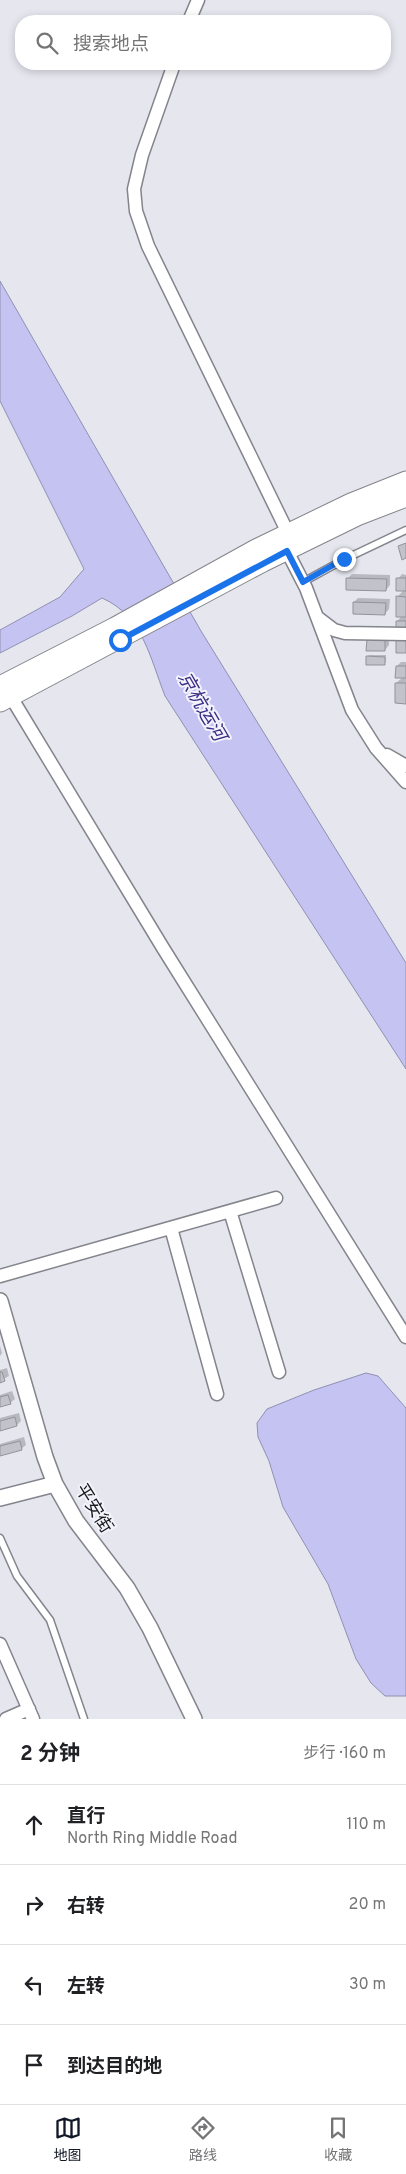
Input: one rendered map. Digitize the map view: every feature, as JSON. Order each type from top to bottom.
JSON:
[{"type":"main road","points":[[4,695],[288,542],[351,503],[406,481]]},
{"type":"main road","points":[[288,542],[406,497]]},
{"type":"street","points":[[192,15],[198,0]]},
{"type":"street","points":[[172,70],[142,155],[134,188],[136,211],[148,246],[288,542],[352,710],[376,748],[406,782]]},
{"type":"street","points":[[317,616],[334,630],[345,633],[406,634]]},
{"type":"street","points":[[4,695],[406,1337]]},
{"type":"street","points":[[376,748],[406,766]]},
{"type":"street","points":[[0,1276],[276,1198]]},
{"type":"street","points":[[230,1211],[279,1372]]},
{"type":"street","points":[[170,1228],[217,1394]]},
{"type":"street","name":"平安街","points":[[1,1310],[45,1457],[55,1484],[76,1521],[127,1588],[150,1628],[194,1719]]},
{"type":"street","points":[[0,1498],[55,1484]]},
{"type":"street","points":[[0,1644],[31,1714],[6,1719]]},
{"type":"lane","points":[[303,582],[344,559],[406,530]]},
{"type":"lane","points":[[0,1538],[17,1576],[50,1620],[84,1719]]},
{"type":"water","name":"京杭运河","points":[[0,281],[201,631],[406,963],[406,1069],[165,696],[143,640],[127,616],[116,606],[102,598],[72,616],[0,653],[0,630],[60,597],[84,569],[0,401]]},
{"type":"water","points":[[366,1373],[378,1376],[406,1408],[406,1696],[385,1696],[371,1683],[356,1659],[328,1584],[283,1507],[269,1461],[258,1437],[257,1423],[267,1409],[314,1390]]},
{"type":"building","points":[[406,543],[406,558],[402,560],[398,546]]},
{"type":"building","points":[[346,578],[387,579],[386,591],[346,590]]},
{"type":"building","points":[[396,578],[406,578],[406,591],[396,591]]},
{"type":"building","points":[[396,596],[406,597],[406,617],[396,617]]},
{"type":"building","points":[[353,602],[386,603],[385,615],[353,614]]},
{"type":"building","points":[[396,621],[406,621],[406,628],[396,628]]},
{"type":"building","points":[[367,639],[385,639],[385,651],[366,651]]},
{"type":"building","points":[[396,640],[406,640],[406,653],[396,653]]},
{"type":"building","points":[[366,656],[385,657],[385,665],[366,665]]},
{"type":"building","points":[[396,666],[406,666],[406,678],[395,678]]},
{"type":"building","points":[[395,683],[406,683],[406,704],[395,703]]},
{"type":"building","points":[[0,1372],[2,1372],[5,1381],[0,1383]]},
{"type":"building","points":[[8,1395],[11,1404],[0,1407],[0,1397]]},
{"type":"building","points":[[15,1417],[17,1426],[0,1431],[0,1421]]},
{"type":"building","points":[[20,1441],[22,1450],[0,1456],[0,1446]]},
{"type":"route","points":[[120,640],[263,562],[287,551],[303,582],[344,559]]}]
